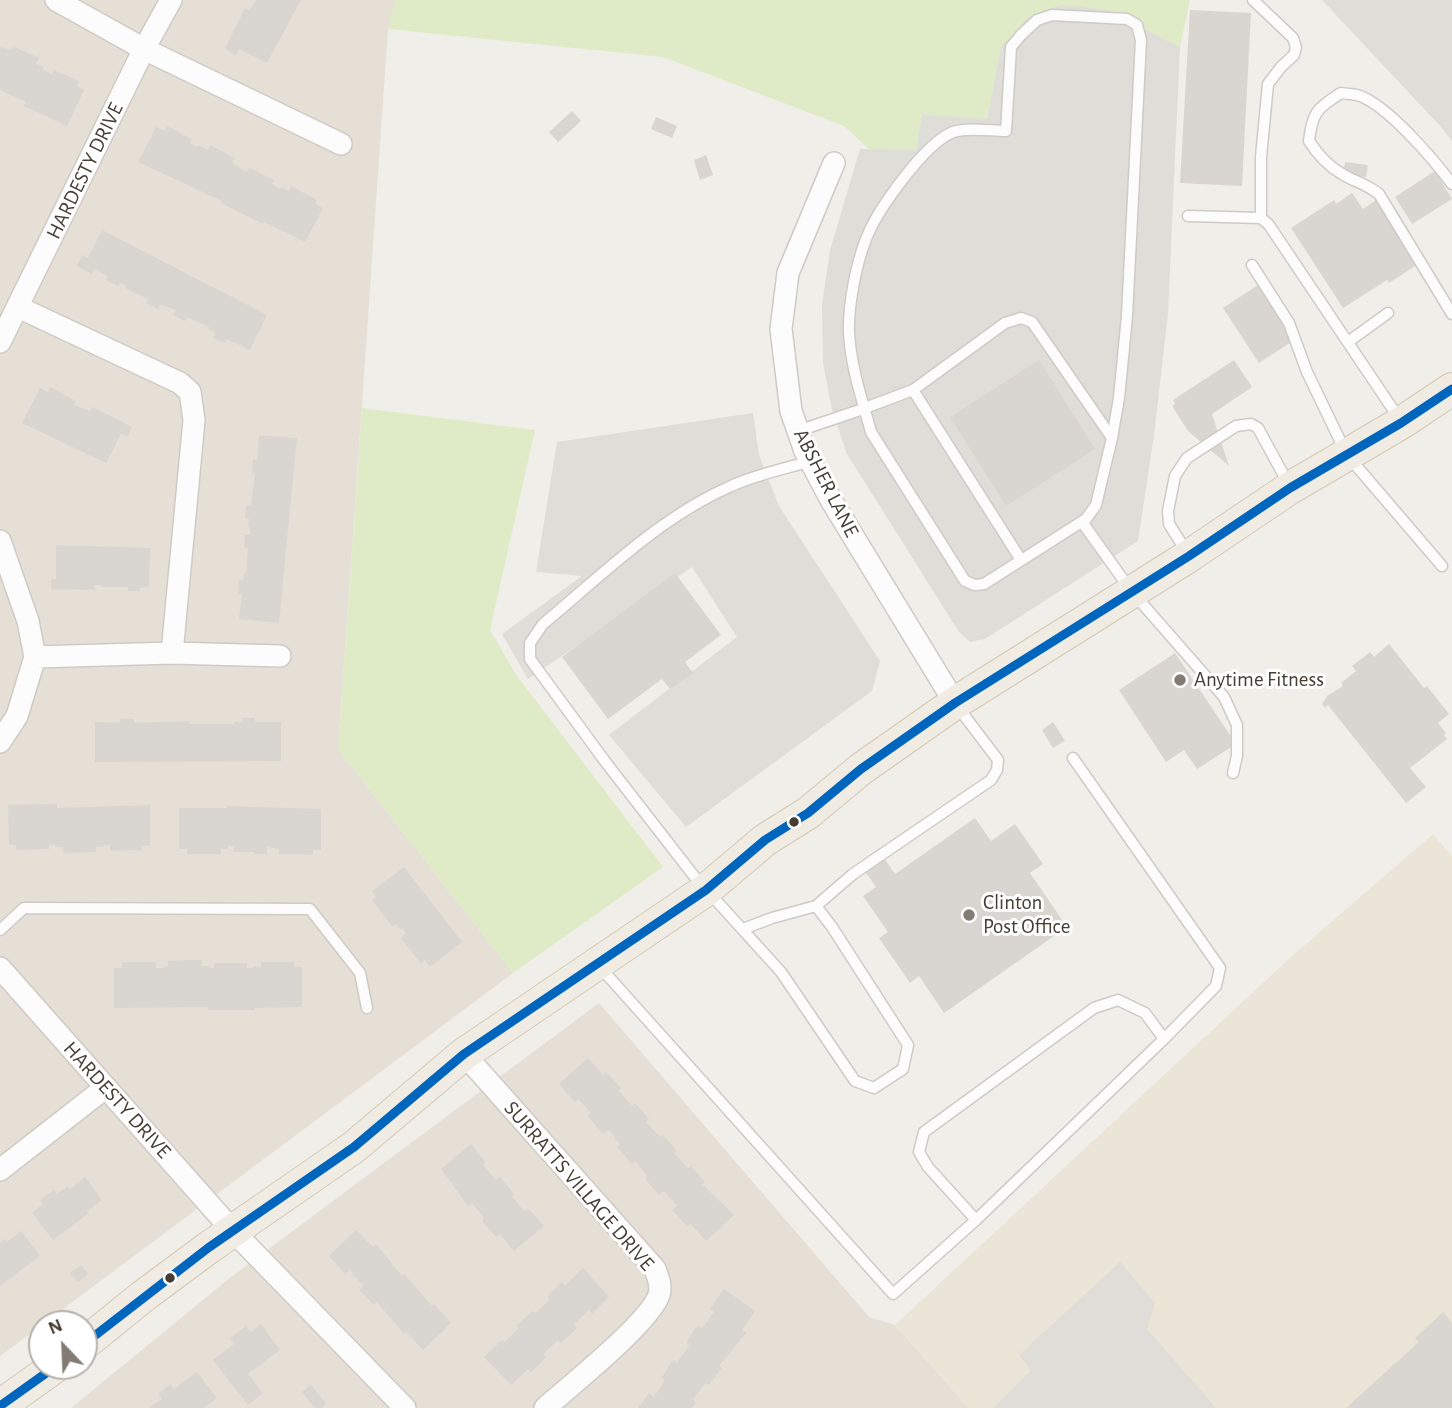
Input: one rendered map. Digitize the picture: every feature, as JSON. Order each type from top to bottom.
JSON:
[{"type":"main road","points":[[98,1333],[233,1231],[354,1147],[464,1055],[706,890],[765,841],[808,813],[861,769],[955,703],[1189,556],[1290,488],[1401,423],[1452,389]]},
{"type":"main road","points":[[0,1406],[36,1380]]},
{"type":"street","points":[[56,0],[144,49],[341,144]]},
{"type":"street","name":"HARDESTY DRIVE","points":[[0,342],[144,49],[171,0]]},
{"type":"street","name":"ABSHER LANE","points":[[834,163],[788,273],[781,329],[791,411],[811,461],[831,500],[955,703]]},
{"type":"street","points":[[18,307],[180,383],[190,392],[194,420],[172,653]]},
{"type":"street","points":[[0,541],[28,621],[35,657],[17,716],[0,742]]},
{"type":"street","points":[[35,657],[172,653],[280,656]]},
{"type":"street","name":"HARDESTY DRIVE","points":[[0,968],[233,1231]]},
{"type":"street","name":"SURRATTS VILLAGE DRIVE","points":[[464,1055],[647,1259],[655,1269],[660,1283],[659,1295],[645,1318],[545,1408]]},
{"type":"street","points":[[0,1170],[105,1088]]},
{"type":"street","points":[[233,1231],[405,1408]]},
{"type":"lane","points":[[1253,0],[1293,38],[1296,47],[1294,55],[1268,84],[1261,157],[1261,218]]},
{"type":"lane","points":[[1052,15],[1127,19],[1137,25],[1142,40],[1127,316],[1112,438],[1096,505],[1082,522],[984,584],[975,585],[965,581],[872,432],[855,378],[849,331],[855,281],[867,237],[904,176],[944,136],[957,131],[1006,131],[1011,47],[1037,20],[1052,15]]},
{"type":"lane","points":[[1452,184],[1430,156],[1379,108],[1359,96],[1341,93],[1322,104],[1312,119],[1309,141],[1321,158],[1343,175],[1364,183],[1379,194],[1452,314]]},
{"type":"lane","points":[[1188,216],[1261,218],[1269,225],[1401,423]]},
{"type":"lane","points":[[1252,265],[1289,323],[1307,372],[1347,455],[1442,566]]},
{"type":"lane","points":[[1348,342],[1388,313]]},
{"type":"lane","points":[[798,431],[913,390],[1005,323],[1021,318],[1032,322],[1112,438]]},
{"type":"lane","points":[[913,390],[1021,560]]},
{"type":"lane","points":[[1189,556],[1169,523],[1168,511],[1175,476],[1187,458],[1236,426],[1251,424],[1258,428],[1290,488]]},
{"type":"lane","points":[[811,461],[731,485],[699,501],[641,543],[543,624],[530,643],[530,659],[615,775],[706,890],[781,972],[855,1081],[874,1087],[903,1069],[908,1045],[816,906]]},
{"type":"lane","points":[[1082,522],[1132,592],[1224,697],[1237,725],[1237,756],[1233,773]]},
{"type":"lane","points":[[743,929],[816,906],[853,874],[992,780],[998,760],[955,703]]},
{"type":"lane","points":[[597,964],[893,1294],[976,1220],[1216,986],[1220,968],[1073,758]]},
{"type":"lane","points":[[0,930],[24,908],[310,909],[360,973],[368,1007]]},
{"type":"lane","points":[[976,1220],[928,1167],[919,1152],[924,1132],[1094,1008],[1118,1000],[1145,1013],[1164,1039]]},
{"type":"shaded area","points":[[0,0],[396,0],[388,29],[338,749],[513,973],[62,1310],[28,1310],[28,1335],[0,1356]]},
{"type":"shaded area","points":[[1322,0],[1452,0],[1452,141],[1441,127]]},
{"type":"shaded area","points":[[1061,5],[1108,10],[1180,47],[1168,314],[1154,435],[1138,541],[985,639],[970,642],[959,632],[847,454],[832,410],[823,362],[822,305],[830,250],[860,149],[916,150],[922,114],[987,119],[1001,47],[1030,16]]},
{"type":"shaded area","points":[[753,413],[759,455],[779,506],[880,661],[872,691],[686,827],[609,735],[737,637],[692,567],[528,679],[502,634],[582,576],[536,572],[557,442]]},
{"type":"shaded area","points":[[1433,834],[1452,856],[1452,1408],[969,1408],[895,1325],[1291,957]]},
{"type":"shaded area","points":[[599,1003],[869,1317],[895,1325],[969,1408],[71,1408],[231,1277]]},
{"type":"shaded area","points":[[1120,1262],[1155,1303],[1147,1329],[1216,1408],[993,1408],[1031,1370],[1019,1355]]},
{"type":"green space","points":[[396,0],[1190,0],[1180,47],[1108,10],[1001,47],[987,119],[922,114],[916,150],[870,150],[844,126],[663,57],[388,29]]},
{"type":"green space","points":[[362,408],[535,430],[490,630],[517,676],[663,867],[513,973],[338,749]]},
{"type":"building","points":[[257,0],[301,0],[267,63],[239,49],[236,55],[225,49],[245,8],[249,10]]},
{"type":"building","points":[[1190,10],[1251,13],[1242,186],[1180,183]]},
{"type":"building","points":[[2,47],[10,50],[14,47],[26,52],[39,58],[36,64],[44,67],[43,70],[52,74],[54,70],[79,81],[77,86],[84,90],[67,126],[24,106],[26,102],[0,90]]},
{"type":"building","points":[[572,111],[581,121],[558,142],[549,132]]},
{"type":"building","points":[[656,117],[677,126],[672,138],[651,129]]},
{"type":"building","points":[[167,126],[192,139],[190,143],[198,147],[208,150],[210,145],[235,158],[232,162],[246,172],[250,168],[274,180],[272,184],[280,189],[281,187],[289,191],[291,186],[317,200],[315,204],[323,208],[305,242],[138,162],[156,127],[165,131]]},
{"type":"building","points":[[706,155],[713,175],[700,180],[694,160]]},
{"type":"building","points":[[1345,162],[1368,165],[1366,177],[1343,174]]},
{"type":"building","points":[[1435,171],[1452,199],[1412,224],[1395,197]]},
{"type":"building","points":[[1352,193],[1363,209],[1376,200],[1418,264],[1343,308],[1291,228],[1334,200],[1336,204]]},
{"type":"building","points":[[102,230],[267,315],[250,350],[227,339],[225,343],[213,338],[216,333],[208,329],[209,327],[187,317],[185,321],[173,315],[176,310],[168,307],[160,305],[158,309],[146,303],[148,299],[125,288],[120,282],[118,286],[94,269],[92,274],[77,266],[82,255],[88,258]]},
{"type":"building","points":[[1258,285],[1294,340],[1259,363],[1223,308]]},
{"type":"building","points":[[1039,360],[1095,449],[1006,506],[950,417]]},
{"type":"building","points":[[1234,360],[1252,387],[1212,414],[1229,466],[1188,431],[1172,406],[1175,404],[1173,400]]},
{"type":"building","points":[[50,387],[76,401],[74,405],[90,411],[93,407],[132,427],[127,437],[121,434],[106,463],[22,423],[40,388],[48,392]]},
{"type":"building","points":[[259,435],[297,438],[279,623],[239,619],[242,594],[238,594],[239,580],[243,580],[246,573],[248,548],[244,548],[245,535],[250,535],[249,519],[245,518],[246,505],[251,506],[255,473],[252,473],[253,459],[257,460]]},
{"type":"building","points":[[56,545],[150,548],[149,587],[140,588],[140,591],[102,585],[94,585],[95,590],[51,589],[51,579],[56,579]]},
{"type":"building","points":[[675,573],[721,635],[685,662],[693,673],[670,689],[662,679],[608,719],[562,657]]},
{"type":"building","points":[[1389,644],[1449,714],[1438,723],[1447,739],[1410,768],[1426,787],[1406,803],[1328,705],[1325,708],[1322,704],[1327,696],[1343,686],[1341,683],[1356,671],[1352,666],[1370,652],[1374,657]]},
{"type":"building","points":[[1175,653],[1236,744],[1197,769],[1184,750],[1166,762],[1119,690]]},
{"type":"building","points":[[242,718],[255,718],[258,722],[281,722],[281,761],[95,762],[95,722],[120,723],[120,719],[134,719],[134,723],[189,721],[189,724],[234,724],[242,722]]},
{"type":"building","points":[[1053,722],[1065,741],[1053,748],[1042,730]]},
{"type":"building","points":[[57,804],[57,808],[150,805],[150,846],[142,846],[142,850],[110,851],[110,845],[104,845],[96,847],[96,852],[64,853],[63,847],[55,845],[49,845],[49,849],[16,850],[16,845],[9,845],[8,805]]},
{"type":"building","points":[[227,806],[321,809],[321,850],[313,850],[313,855],[279,854],[279,849],[267,847],[267,854],[234,852],[234,846],[221,849],[221,854],[187,854],[187,849],[179,849],[179,808]]},
{"type":"building","points":[[975,818],[991,841],[1015,824],[1043,864],[1030,873],[1067,927],[944,1013],[919,976],[910,983],[879,938],[888,932],[863,896],[876,887],[865,871],[884,858],[895,874]]},
{"type":"building","points":[[404,867],[462,942],[430,967],[425,960],[421,964],[401,938],[406,934],[402,928],[396,924],[392,926],[372,900],[376,897],[372,891]]},
{"type":"building","points":[[202,960],[201,966],[210,966],[209,968],[214,968],[214,963],[247,963],[247,968],[253,968],[261,967],[261,962],[294,962],[294,967],[302,967],[302,1007],[255,1010],[208,1010],[207,1007],[114,1008],[114,968],[122,968],[122,962],[156,962],[156,968],[161,968],[168,966],[168,961]]},
{"type":"building","points":[[588,1058],[603,1075],[606,1072],[621,1088],[618,1090],[632,1106],[635,1103],[649,1119],[646,1122],[660,1137],[663,1135],[677,1151],[674,1153],[688,1168],[691,1166],[705,1182],[702,1184],[734,1215],[706,1241],[690,1223],[687,1226],[672,1210],[677,1206],[664,1191],[659,1195],[645,1179],[647,1176],[635,1161],[632,1164],[617,1147],[621,1144],[614,1139],[616,1138],[610,1131],[603,1134],[588,1116],[591,1113],[578,1099],[575,1102],[559,1084]]},
{"type":"building","points":[[471,1144],[485,1162],[483,1165],[496,1180],[500,1177],[524,1211],[528,1208],[544,1226],[514,1251],[500,1234],[496,1237],[482,1221],[484,1218],[472,1203],[468,1206],[441,1169]]},
{"type":"building","points":[[85,1177],[102,1200],[53,1240],[32,1213],[43,1204],[40,1200],[54,1190],[57,1194],[68,1186],[70,1189]]},
{"type":"building","points":[[356,1230],[373,1247],[376,1244],[402,1276],[404,1274],[451,1323],[423,1350],[406,1332],[404,1334],[377,1302],[374,1305],[359,1290],[364,1285],[350,1270],[345,1274],[329,1256]]},
{"type":"building","points":[[21,1231],[40,1256],[0,1286],[0,1243],[5,1239],[7,1242]]},
{"type":"building","points":[[81,1265],[88,1274],[78,1282],[70,1273]]},
{"type":"building","points":[[583,1268],[609,1297],[592,1314],[589,1310],[574,1324],[577,1328],[561,1343],[558,1340],[543,1354],[547,1357],[531,1372],[528,1369],[511,1385],[484,1357],[502,1340],[505,1342],[519,1328],[516,1326],[532,1311],[535,1313],[550,1300],[547,1297],[562,1282],[565,1285]]},
{"type":"building","points":[[724,1289],[755,1311],[742,1330],[746,1333],[719,1366],[722,1368],[709,1385],[705,1383],[693,1399],[696,1402],[692,1408],[638,1408],[649,1393],[654,1397],[665,1380],[662,1378],[671,1363],[674,1360],[677,1362],[689,1346],[688,1340],[695,1328],[702,1328],[714,1312],[710,1309]]},
{"type":"building","points":[[1443,1312],[1452,1323],[1452,1408],[1346,1408],[1419,1342],[1415,1338]]},
{"type":"building","points":[[261,1324],[280,1350],[248,1374],[263,1393],[248,1405],[213,1360],[234,1344],[230,1338],[246,1326],[251,1332]]},
{"type":"building","points":[[197,1372],[217,1398],[204,1408],[149,1408],[162,1399],[158,1394],[170,1384],[174,1389]]},
{"type":"building","points":[[311,1385],[326,1404],[322,1408],[315,1408],[302,1392]]},
{"type":"transit line","points":[[98,1333],[208,1248],[354,1147],[464,1054],[706,890],[765,840],[808,813],[861,769],[955,703],[1189,556],[1290,488],[1401,423],[1452,389]]},
{"type":"transit line","points":[[0,1406],[36,1380]]},
{"type":"place","name":"Anytime Fitness","points":[[1180,680]]},
{"type":"place","name":"Clinton Post Office","points":[[969,915]]}]
